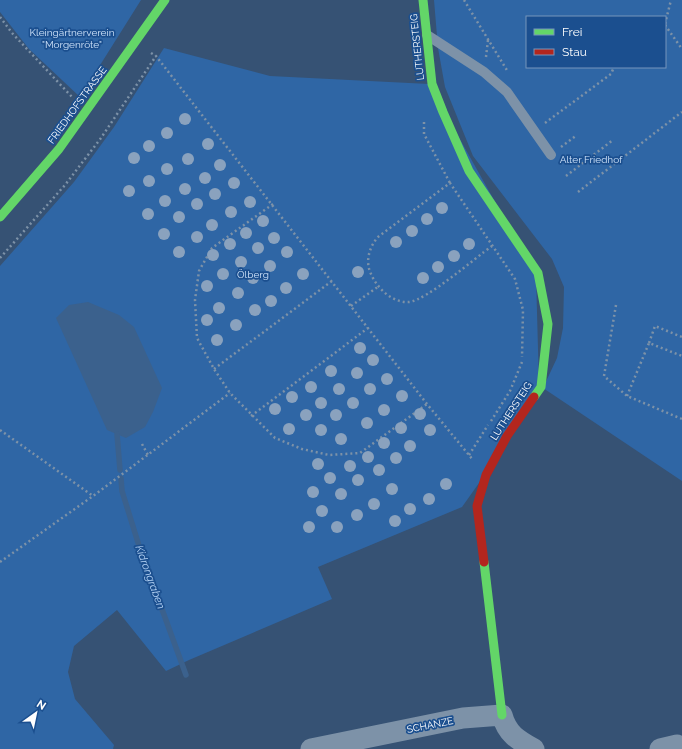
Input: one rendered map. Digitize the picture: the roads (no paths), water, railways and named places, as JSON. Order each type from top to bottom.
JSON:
[{"type":"street","name":"FRIEDHOFSTRASSE","points":[[0,217],[59,149],[165,0]]},
{"type":"street","name":"LUTHERSTEIG","points":[[423,0],[432,84],[469,171],[538,274],[548,324],[541,387],[506,436],[486,475],[477,506],[502,715]]},
{"type":"street","name":"SCHANZE","points":[[311,749],[463,718],[502,715]]},
{"type":"street","points":[[502,715],[505,726],[512,735],[534,749]]},
{"type":"lane","points":[[427,35],[484,72],[507,92],[551,155]]},
{"type":"waterway","name":"Kidrongraben","points":[[117,434],[120,470]]},
{"type":"waterway","name":"Kidrongraben","points":[[121,478],[122,491],[140,549],[186,675]]},
{"type":"park label","name":"Kleingärtnerverein \"Morgenröte\"","points":[[72,38]]},
{"type":"park label","name":"Alter Friedhof","points":[[591,159]]},
{"type":"park label","name":"Ölberg","points":[[253,274]]}]
